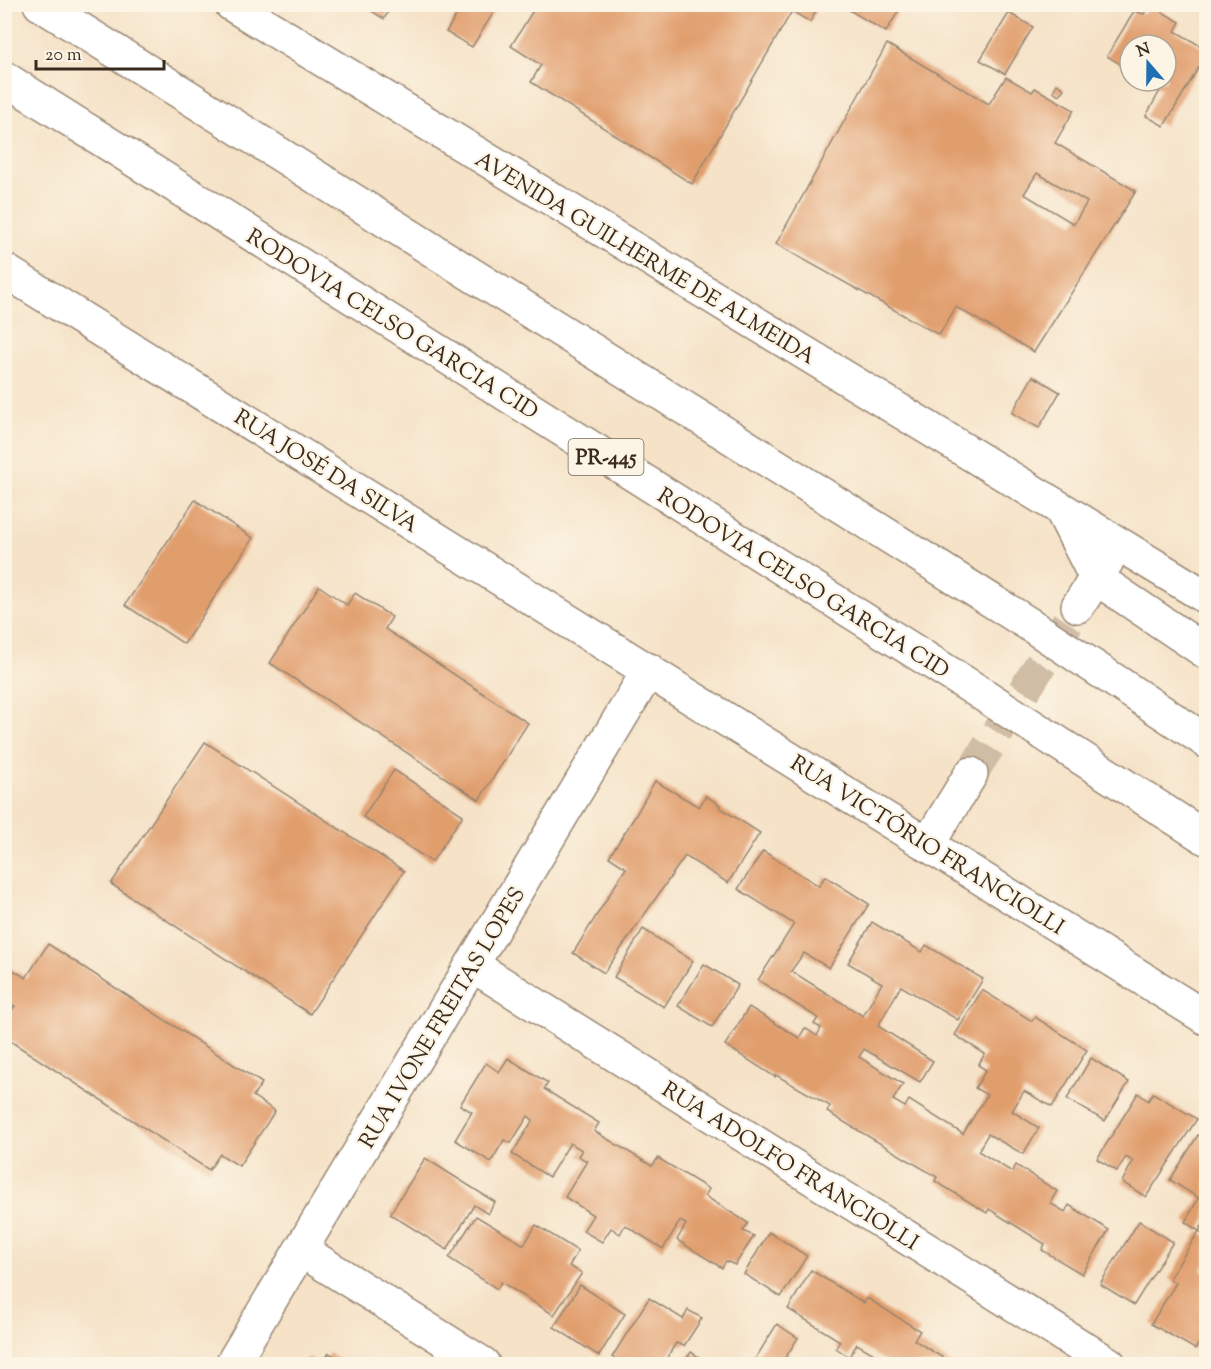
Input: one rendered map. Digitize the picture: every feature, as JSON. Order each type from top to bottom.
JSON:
[{"type":"main road","points":[[40,4],[1022,620],[1206,741]]},
{"type":"main road","name":"AVENIDA GUILHERME DE ALMEIDA","points":[[231,4],[1206,597]]},
{"type":"main road","name":"RODOVIA CELSO GARCIA CID","points":[[4,78],[979,692],[1206,838]]},
{"type":"main road","name":"RUA JOSÉ DA SILVA","points":[[4,270],[650,670]]},
{"type":"main road","points":[[1061,509],[1096,578],[1206,652]]},
{"type":"main road","points":[[1078,606],[1117,544]]},
{"type":"main road","name":"RUA VICTÓRIO FRANCIOLLI","points":[[650,670],[1206,1018]]},
{"type":"main road","name":"RUA IVONE FREITAS LOPES","points":[[232,1365],[650,670]]},
{"type":"main road","points":[[928,844],[971,774]]},
{"type":"main road","name":"RUA ADOLFO FRANCIOLLI","points":[[472,965],[1109,1365]]},
{"type":"main road","points":[[301,1250],[483,1365]]},
{"type":"building","points":[[361,4],[393,4],[384,19]]},
{"type":"building","points":[[463,4],[499,4],[472,47],[446,32]]},
{"type":"building","points":[[537,4],[820,4],[810,22],[792,11],[692,184],[531,82],[541,65],[511,46]]},
{"type":"building","points":[[839,4],[889,4],[899,10],[886,32]]},
{"type":"building","points":[[1150,5],[1180,22],[1175,31],[1206,49],[1206,55],[1164,126],[1146,116],[1159,93],[1178,93],[1178,33],[1121,33],[1134,11],[1144,14]]},
{"type":"building","points":[[1009,13],[1033,27],[1005,74],[980,60]]},
{"type":"building","points":[[1118,38],[1118,63],[1107,56]]},
{"type":"building","points":[[887,44],[989,104],[1006,77],[1032,92],[1035,88],[1074,110],[1055,143],[1136,191],[1034,352],[956,307],[939,335],[776,244]],"holes":[[[1037,173],[1087,202],[1074,224],[1024,194]]]},
{"type":"building","points":[[1057,84],[1064,89],[1059,95],[1053,91]]},
{"type":"building","points":[[1033,376],[1060,392],[1039,428],[1012,413]]},
{"type":"building","points":[[195,500],[253,538],[184,644],[125,605]]},
{"type":"building","points":[[319,586],[347,605],[355,593],[392,617],[385,629],[528,723],[479,800],[270,663]]},
{"type":"building","points":[[205,742],[404,871],[310,1014],[111,884]]},
{"type":"building","points":[[394,770],[463,815],[432,862],[363,817]]},
{"type":"building","points":[[655,781],[699,807],[706,796],[760,833],[728,883],[685,856],[604,973],[573,953],[626,868],[609,857]]},
{"type":"building","points":[[763,851],[819,886],[825,876],[869,904],[829,968],[804,953],[791,971],[863,1016],[882,983],[848,963],[872,922],[922,952],[926,945],[983,979],[958,1020],[901,986],[878,1026],[933,1061],[920,1082],[864,1049],[859,1057],[903,1084],[893,1100],[905,1107],[909,1100],[963,1134],[987,1095],[975,1088],[986,1070],[978,1065],[985,1054],[955,1035],[982,990],[1032,1021],[1035,1017],[1087,1050],[1052,1107],[1024,1091],[1012,1111],[1039,1128],[1023,1154],[988,1134],[978,1151],[1012,1172],[1016,1165],[1057,1191],[1050,1203],[1065,1212],[1069,1205],[1109,1230],[1082,1274],[1042,1250],[1045,1244],[989,1209],[987,1213],[935,1181],[937,1177],[827,1112],[830,1106],[776,1075],[775,1077],[725,1045],[749,1007],[799,1038],[805,1028],[817,1036],[821,1028],[814,1024],[818,1018],[758,980],[794,924],[738,889]]},
{"type":"building","points":[[643,929],[693,961],[664,1007],[614,977]]},
{"type":"building","points":[[48,944],[262,1083],[253,1096],[275,1111],[239,1166],[220,1154],[209,1170],[4,1037],[4,1023],[15,1006],[4,999],[4,964],[26,978]]},
{"type":"building","points":[[704,964],[738,985],[712,1027],[678,1006]]},
{"type":"building","points":[[508,1058],[548,1083],[544,1089],[599,1123],[594,1131],[652,1166],[658,1158],[709,1189],[705,1196],[748,1223],[743,1231],[754,1236],[735,1265],[726,1261],[722,1268],[677,1240],[686,1224],[680,1221],[663,1249],[625,1225],[620,1234],[611,1228],[602,1242],[583,1231],[593,1215],[565,1197],[587,1161],[578,1156],[582,1150],[570,1143],[549,1177],[512,1154],[533,1120],[528,1116],[511,1143],[504,1140],[491,1162],[455,1140],[472,1112],[460,1105],[486,1063],[499,1072]]},
{"type":"building","points":[[1091,1058],[1129,1082],[1105,1121],[1067,1099]]},
{"type":"building","points":[[1138,1093],[1148,1101],[1153,1093],[1197,1119],[1146,1197],[1122,1182],[1133,1161],[1126,1157],[1117,1171],[1097,1159]]},
{"type":"building","points":[[1198,1135],[1206,1140],[1206,1219],[1199,1231],[1185,1222],[1199,1198],[1170,1180]]},
{"type":"building","points":[[425,1158],[495,1202],[488,1214],[474,1205],[447,1250],[390,1214]]},
{"type":"building","points":[[476,1216],[524,1245],[536,1225],[578,1251],[569,1266],[582,1273],[554,1315],[501,1282],[497,1289],[449,1258]]},
{"type":"building","points":[[1139,1221],[1173,1242],[1134,1305],[1100,1284]]},
{"type":"building","points":[[1199,1231],[1206,1236],[1206,1262],[1202,1270],[1206,1273],[1206,1347],[1200,1342],[1195,1349],[1151,1324],[1176,1283],[1169,1279]]},
{"type":"building","points":[[769,1232],[807,1256],[781,1297],[744,1274]]},
{"type":"building","points":[[811,1270],[864,1303],[867,1298],[920,1331],[914,1340],[953,1364],[891,1364],[857,1344],[849,1357],[836,1348],[840,1341],[788,1309]]},
{"type":"building","points":[[580,1285],[625,1314],[599,1356],[554,1327]]},
{"type":"building","points":[[649,1298],[683,1319],[688,1310],[702,1318],[684,1346],[676,1343],[663,1364],[624,1364],[612,1357]]},
{"type":"building","points":[[777,1324],[798,1338],[785,1358],[795,1364],[752,1364]]},
{"type":"building","points":[[691,1352],[710,1364],[683,1364]]},
{"type":"building","points":[[329,1353],[348,1364],[322,1364]]},
{"type":"building","points":[[309,1358],[319,1364],[305,1364]]},
{"type":"tunnel","points":[[971,774],[1078,606]]}]
